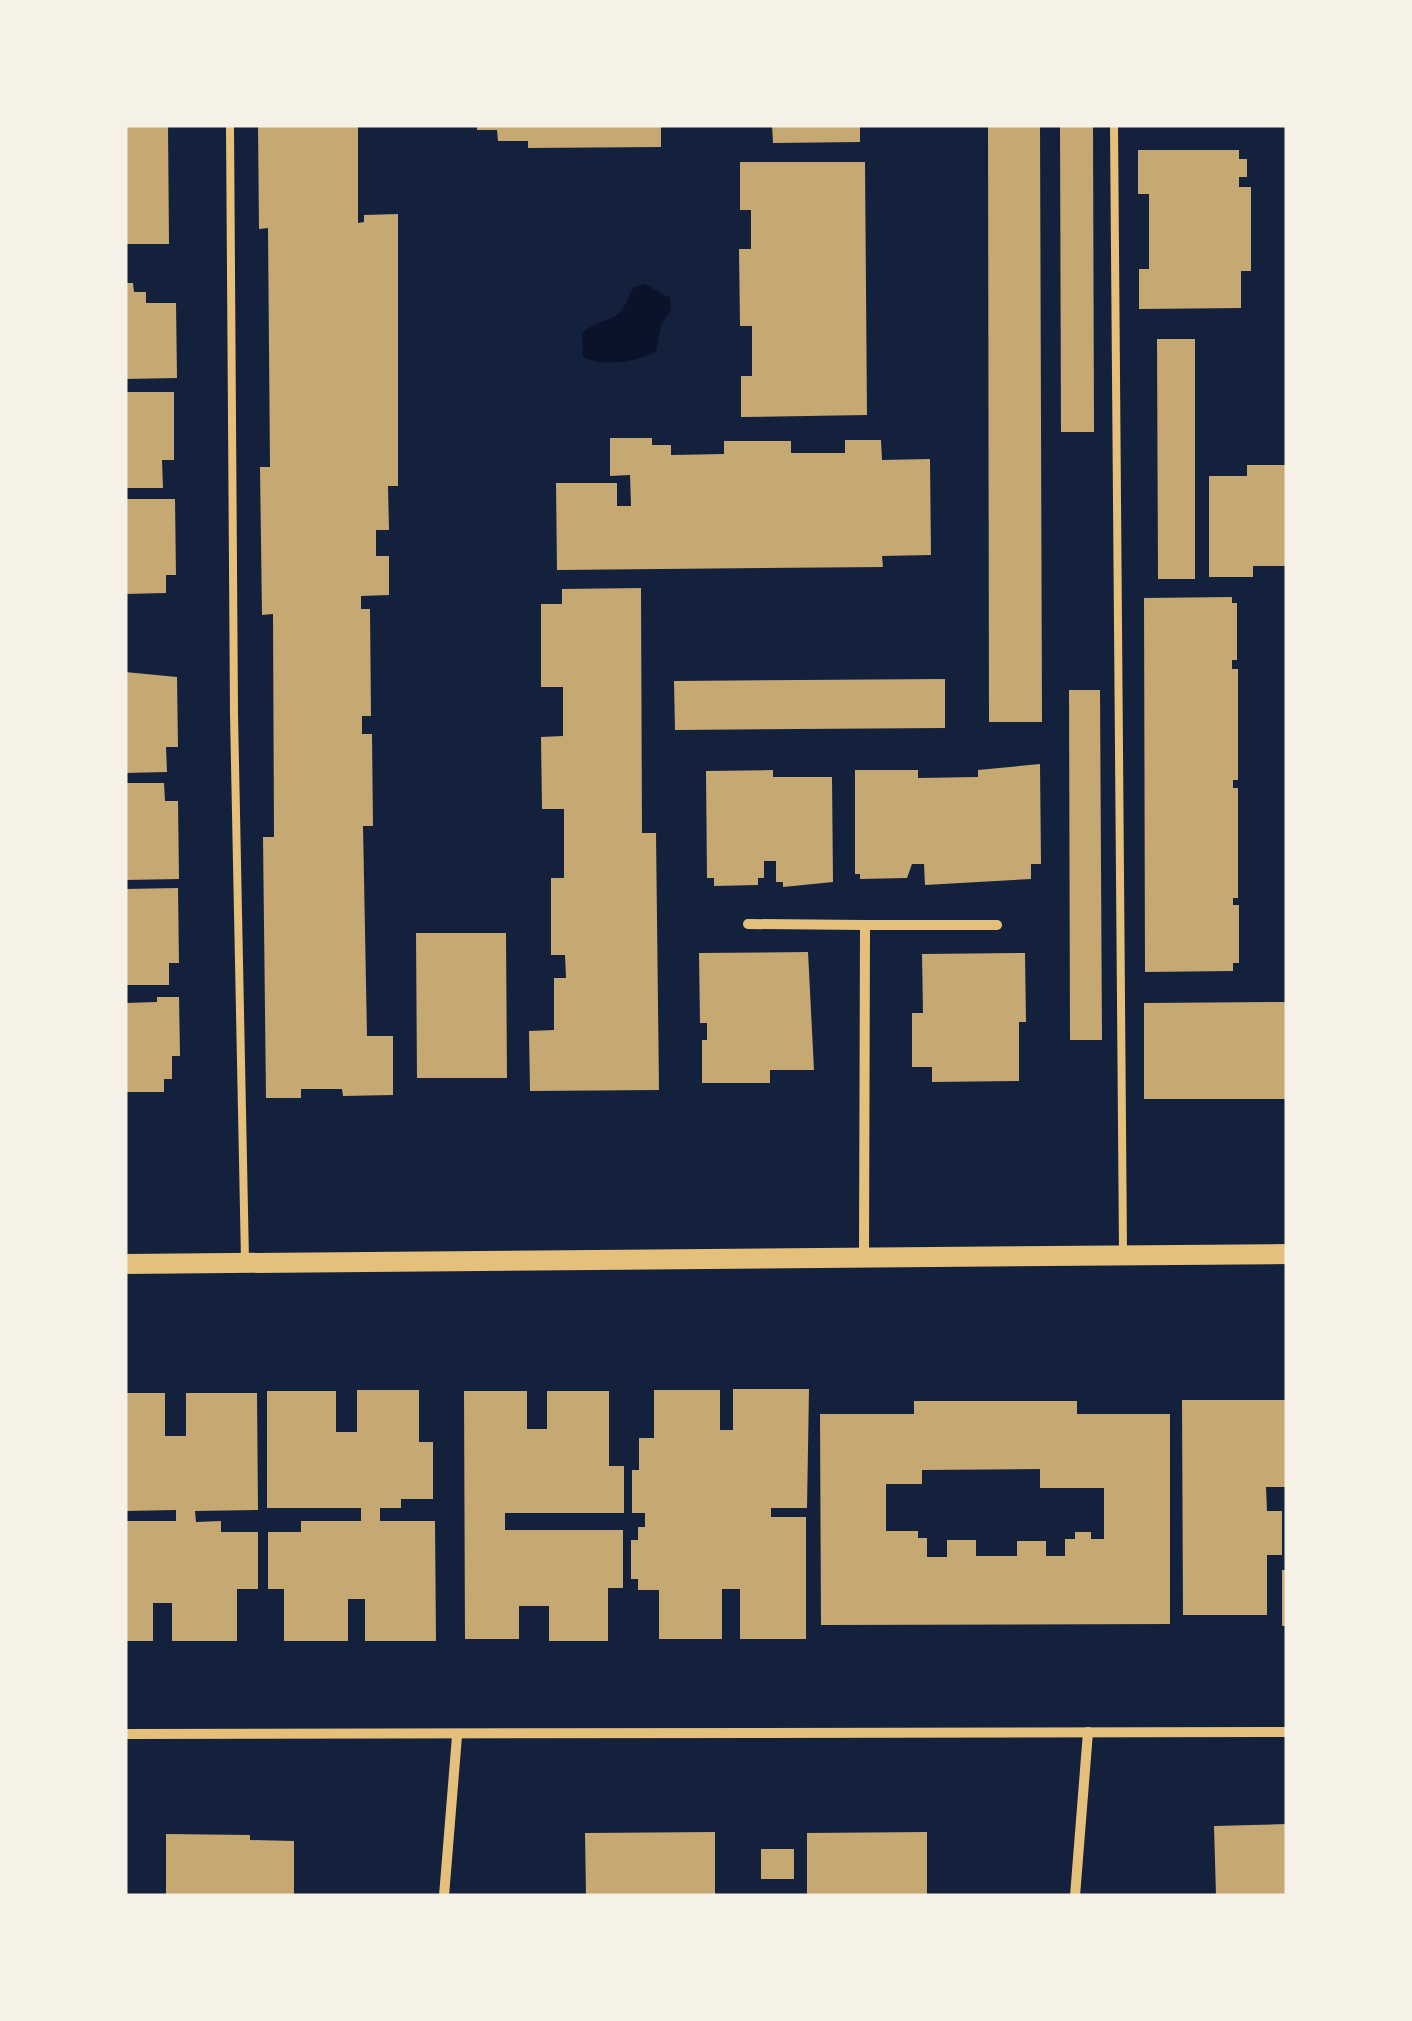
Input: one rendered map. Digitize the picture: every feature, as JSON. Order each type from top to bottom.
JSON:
[{"type":"main road","points":[[125,1264],[1287,1254]]},
{"type":"street","points":[[748,924],[997,925]]},
{"type":"street","points":[[864,1258],[865,925]]},
{"type":"street","points":[[1075,1896],[1088,1732]]},
{"type":"street","points":[[125,1734],[1287,1732]]},
{"type":"street","points":[[444,1896],[457,1736]]},
{"type":"lane","points":[[230,125],[234,733],[245,1264]]},
{"type":"lane","points":[[1114,125],[1124,1256]]},
{"type":"water","points":[[645,284],[670,298],[671,310],[661,325],[656,352],[620,362],[583,357],[582,334],[616,315],[633,287]]},
{"type":"building","points":[[125,125],[168,125],[169,244],[125,244]]},
{"type":"building","points":[[258,125],[358,125],[358,223],[364,222],[364,215],[398,214],[398,486],[388,486],[389,530],[376,530],[376,556],[389,556],[389,595],[361,596],[361,609],[370,609],[371,716],[362,716],[362,734],[372,734],[373,826],[363,826],[367,1036],[393,1036],[393,1095],[343,1096],[342,1089],[301,1089],[301,1098],[266,1098],[263,837],[274,837],[273,614],[262,615],[260,467],[270,467],[268,228],[259,229]]},
{"type":"building","points":[[477,125],[661,125],[661,147],[528,148],[528,141],[498,141],[497,130],[477,130]]},
{"type":"building","points":[[772,125],[860,125],[860,142],[773,143]]},
{"type":"building","points":[[988,125],[1040,125],[1042,722],[989,722]]},
{"type":"building","points":[[1060,125],[1093,125],[1094,432],[1061,432]]},
{"type":"building","points":[[1138,150],[1239,150],[1239,159],[1247,159],[1247,177],[1239,177],[1239,187],[1251,187],[1251,271],[1241,271],[1241,308],[1139,309],[1139,269],[1149,269],[1149,194],[1138,194]]},
{"type":"building","points":[[740,162],[865,162],[867,415],[741,417],[741,376],[752,376],[752,326],[740,326],[739,249],[751,249],[751,210],[740,210]]},
{"type":"building","points":[[125,283],[133,283],[134,292],[146,292],[146,303],[176,303],[177,378],[125,379]]},
{"type":"building","points":[[1157,339],[1195,339],[1195,579],[1158,579]]},
{"type":"building","points":[[125,392],[174,392],[174,460],[162,460],[163,488],[125,488]]},
{"type":"building","points":[[610,438],[652,438],[652,445],[671,445],[671,455],[724,454],[724,441],[791,441],[791,453],[845,453],[845,440],[881,440],[882,460],[930,459],[931,555],[882,556],[883,567],[557,570],[556,483],[617,483],[617,506],[631,506],[630,475],[610,476]]},
{"type":"building","points":[[1247,465],[1287,465],[1287,566],[1253,566],[1253,577],[1209,577],[1209,476],[1247,476]]},
{"type":"building","points":[[125,499],[175,499],[176,575],[166,575],[166,593],[125,594]]},
{"type":"building","points":[[641,588],[642,833],[656,833],[659,1090],[530,1091],[529,1031],[554,1030],[554,978],[566,978],[565,955],[551,955],[551,878],[564,878],[564,809],[542,809],[541,737],[563,736],[563,687],[541,687],[541,604],[562,604],[562,589]]},
{"type":"building","points":[[1232,597],[1232,603],[1237,603],[1237,660],[1232,660],[1232,669],[1238,669],[1238,780],[1233,780],[1233,788],[1238,788],[1238,898],[1233,898],[1233,905],[1239,905],[1239,963],[1233,963],[1233,971],[1145,972],[1144,598]]},
{"type":"building","points":[[125,672],[177,677],[178,747],[166,747],[167,772],[125,773]]},
{"type":"building","points":[[945,679],[945,728],[675,730],[674,681]]},
{"type":"building","points":[[1069,690],[1100,690],[1102,1040],[1070,1040]]},
{"type":"building","points":[[1040,764],[1041,864],[1031,864],[1031,879],[925,885],[924,864],[912,864],[907,878],[860,879],[860,874],[855,874],[855,770],[918,770],[918,778],[978,777],[978,770]]},
{"type":"building","points":[[773,770],[773,777],[832,777],[833,882],[783,887],[783,882],[776,882],[776,861],[764,861],[764,878],[758,878],[758,885],[714,886],[714,878],[707,878],[706,771]]},
{"type":"building","points":[[125,783],[164,783],[165,801],[178,801],[179,879],[125,880]]},
{"type":"building","points":[[178,888],[179,963],[169,963],[169,985],[125,985],[125,889]]},
{"type":"building","points":[[416,933],[506,933],[507,1078],[417,1078]]},
{"type":"building","points":[[808,952],[814,1070],[770,1070],[770,1083],[702,1083],[702,1040],[707,1040],[707,1023],[700,1023],[699,953]]},
{"type":"building","points":[[1025,953],[1026,1022],[1019,1022],[1019,1081],[932,1082],[932,1067],[912,1067],[912,1013],[923,1013],[922,954]]},
{"type":"building","points":[[157,997],[179,997],[180,1056],[172,1056],[172,1079],[164,1079],[164,1092],[125,1092],[125,1003],[157,1002]]},
{"type":"building","points":[[1287,1002],[1287,1099],[1144,1099],[1144,1003]]},
{"type":"building","points":[[733,1389],[809,1389],[807,1508],[771,1508],[771,1517],[806,1517],[806,1639],[740,1639],[740,1589],[722,1589],[722,1639],[659,1639],[659,1590],[638,1590],[638,1579],[631,1579],[631,1540],[638,1540],[638,1527],[645,1527],[645,1513],[632,1513],[632,1470],[639,1470],[639,1438],[654,1438],[654,1390],[720,1390],[720,1430],[733,1430]]},
{"type":"building","points":[[357,1390],[419,1390],[419,1442],[433,1442],[433,1499],[401,1499],[401,1508],[380,1508],[380,1521],[435,1521],[436,1641],[365,1641],[365,1599],[348,1599],[348,1641],[284,1641],[284,1589],[268,1589],[268,1532],[301,1532],[301,1521],[361,1521],[361,1508],[267,1508],[267,1391],[336,1391],[336,1432],[357,1432]]},
{"type":"building","points":[[464,1391],[527,1391],[527,1429],[547,1429],[547,1391],[609,1391],[609,1466],[624,1466],[624,1513],[505,1513],[505,1530],[623,1530],[623,1588],[608,1588],[608,1641],[549,1641],[549,1606],[519,1606],[519,1639],[465,1639]]},
{"type":"building","points":[[125,1393],[165,1393],[165,1436],[186,1436],[186,1393],[257,1393],[258,1510],[195,1511],[196,1522],[221,1521],[221,1532],[258,1532],[258,1589],[237,1589],[237,1641],[172,1641],[172,1603],[153,1603],[153,1641],[125,1641],[125,1521],[176,1521],[176,1510],[125,1511]]},
{"type":"building","points":[[1182,1400],[1287,1400],[1287,1487],[1266,1487],[1267,1511],[1282,1511],[1282,1555],[1267,1555],[1267,1615],[1183,1615]]},
{"type":"building","points":[[914,1401],[1077,1401],[1077,1414],[1170,1414],[1170,1624],[821,1625],[820,1414],[914,1414]],"holes":[[[1040,1469],[1040,1488],[1104,1488],[1104,1539],[1091,1539],[1091,1532],[1075,1532],[1075,1539],[1065,1539],[1065,1556],[1046,1556],[1046,1541],[1017,1541],[1017,1556],[976,1556],[976,1540],[947,1540],[947,1557],[927,1557],[927,1538],[918,1538],[918,1531],[886,1531],[886,1484],[922,1484],[922,1470]]]},
{"type":"building","points":[[1282,1570],[1287,1570],[1287,1626],[1282,1626]]},
{"type":"building","points":[[1287,1824],[1287,1896],[1216,1896],[1214,1826]]},
{"type":"building","points":[[715,1832],[715,1896],[586,1896],[585,1833]]},
{"type":"building","points":[[927,1832],[927,1896],[807,1896],[807,1833]]},
{"type":"building","points":[[166,1834],[250,1835],[250,1840],[294,1841],[294,1896],[166,1896]]},
{"type":"building","points":[[761,1849],[794,1849],[794,1879],[761,1879]]}]
